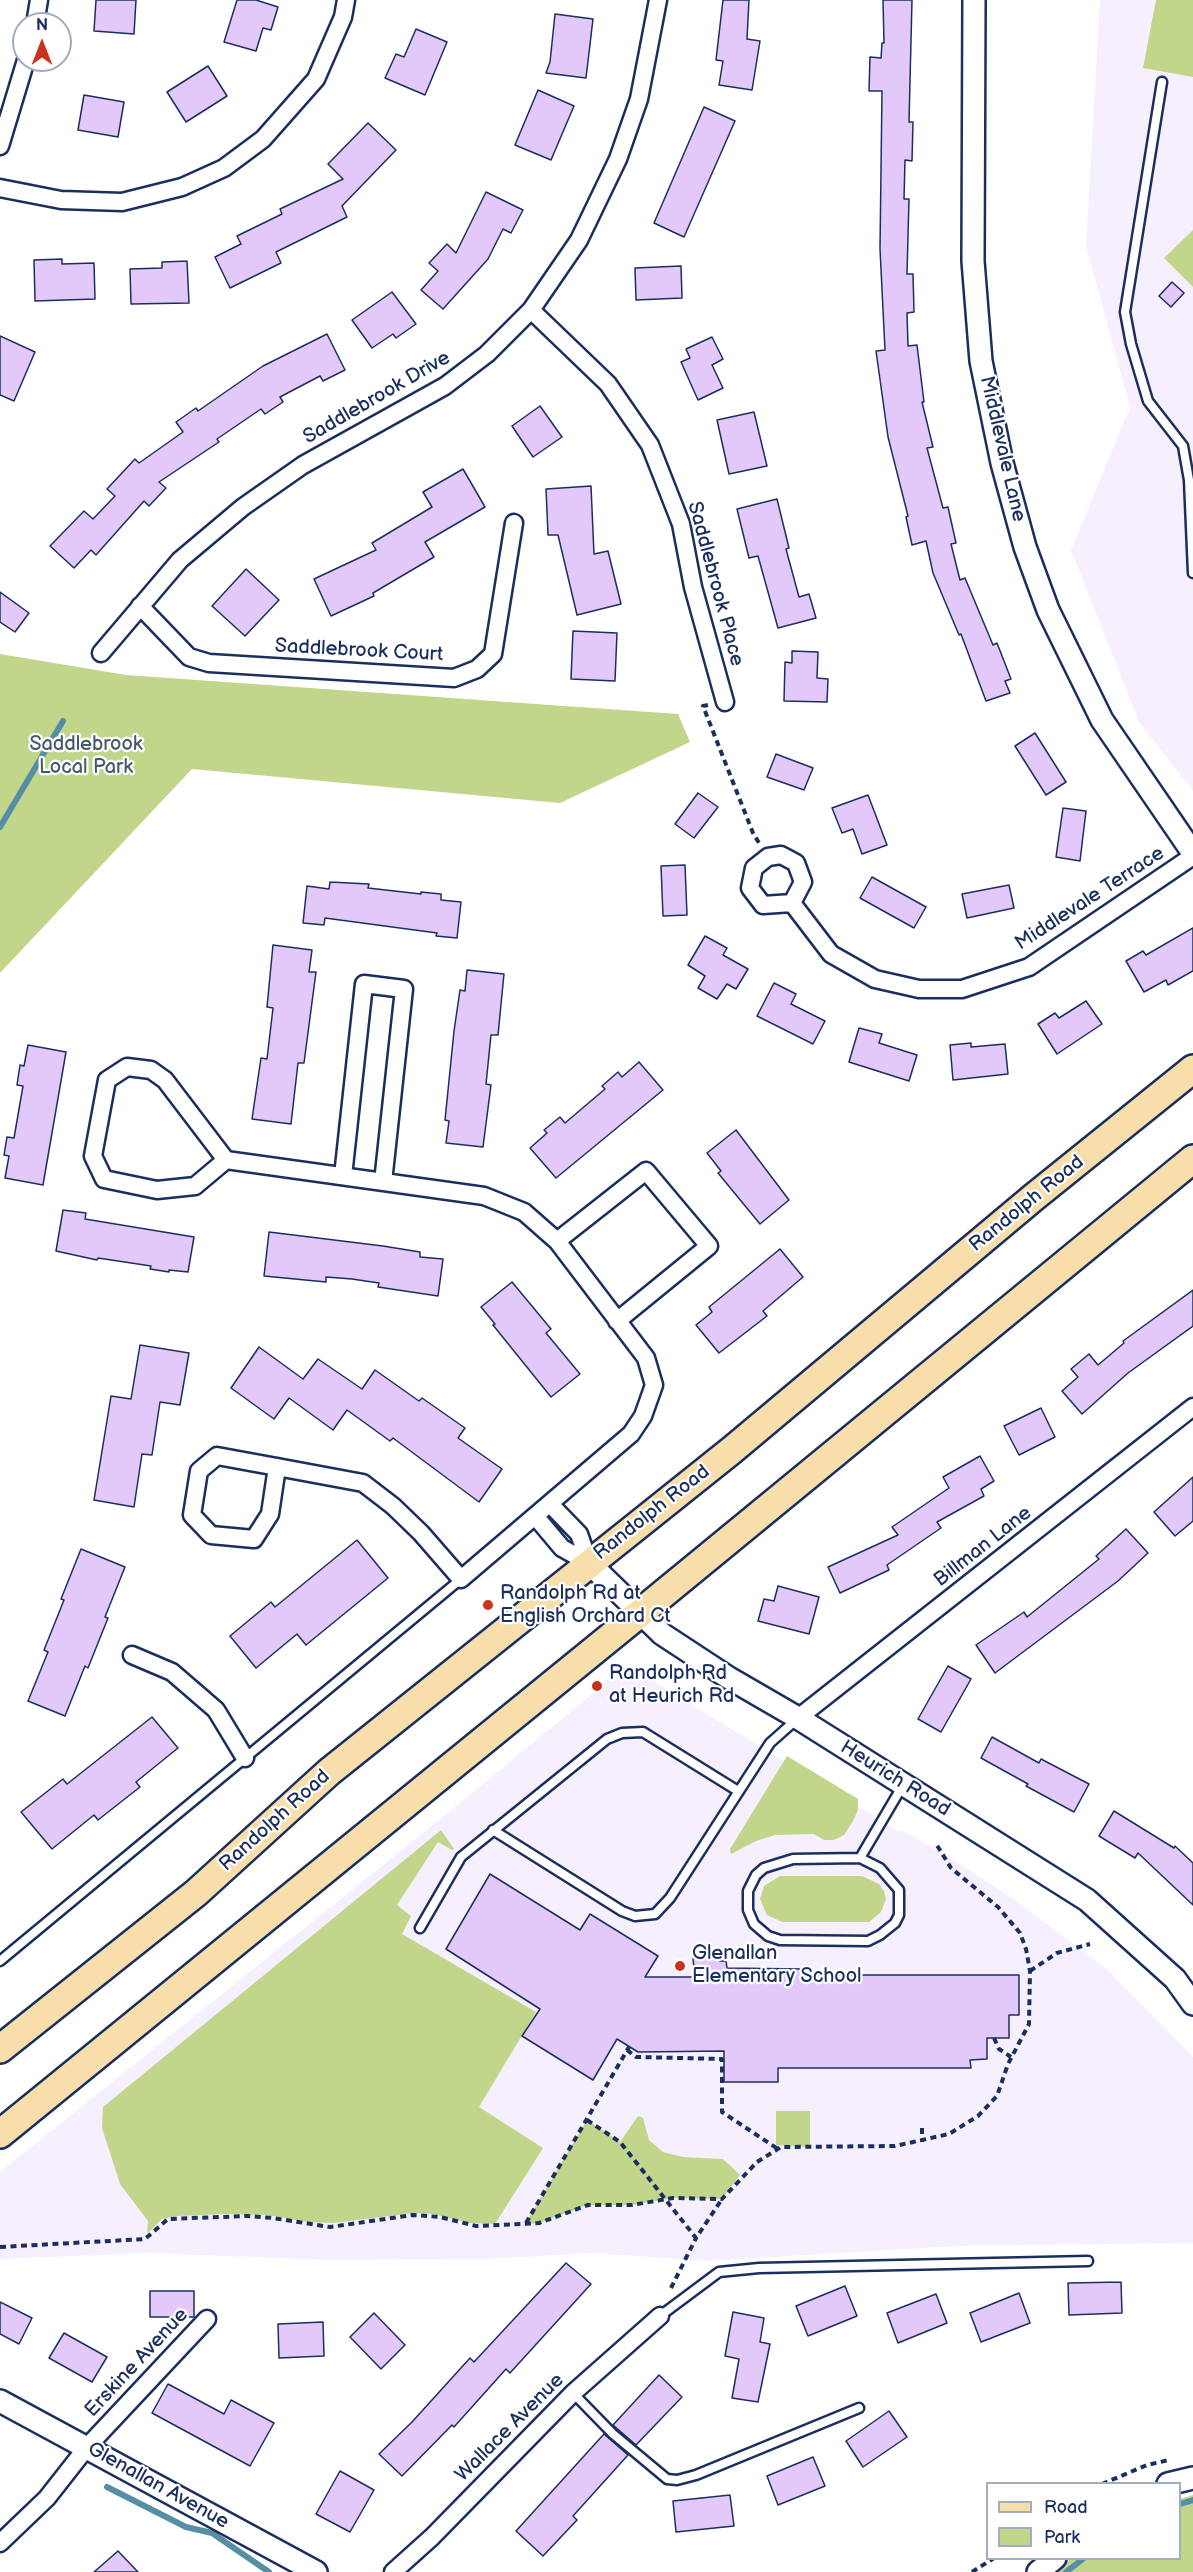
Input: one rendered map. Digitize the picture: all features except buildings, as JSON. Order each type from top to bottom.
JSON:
[{"type":"main road","name":"Randolph Road","points":[[0,2049],[196,1893],[329,1772],[732,1450],[1034,1197],[1193,1070]]},
{"type":"main road","points":[[0,2134],[1193,1159]]},
{"type":"street","points":[[0,188],[61,200],[122,202],[182,187],[224,168],[264,139],[316,79],[343,17],[346,0]]},
{"type":"street","name":"Saddlebrook Drive","points":[[101,653],[180,560],[243,507],[303,465],[445,386],[487,354],[531,310],[579,240],[618,159],[639,99],[658,0]]},
{"type":"street","name":"Middlevale Lane","points":[[974,0],[973,261],[981,361],[1002,463],[1025,547],[1048,610],[1102,720],[1193,855]]},
{"type":"street","points":[[0,146],[22,72]]},
{"type":"street","name":"Saddlebrook Place","points":[[531,310],[608,384],[650,445],[681,524],[693,587],[725,702]]},
{"type":"street","name":"Saddlebrook Court","points":[[140,606],[189,657],[209,663],[454,678],[477,669],[493,654],[514,523]]},
{"type":"street","points":[[781,855],[796,863],[803,882],[792,903],[763,906],[750,888],[754,868],[768,857],[781,855]]},
{"type":"street","name":"Middlevale Terrace","points":[[792,903],[831,954],[875,979],[919,989],[962,989],[1029,967],[1193,855]]},
{"type":"street","points":[[343,1176],[364,984],[404,989],[383,1182]]},
{"type":"street","points":[[226,1160],[195,1186],[157,1190],[104,1179],[93,1156],[106,1080],[127,1067],[151,1070],[165,1080],[226,1160],[484,1196],[524,1212],[557,1241],[645,1358],[654,1385],[643,1416],[631,1434],[461,1579],[421,1533],[393,1506],[363,1483],[277,1467],[217,1456],[199,1471],[192,1515],[211,1535],[254,1539],[270,1514],[277,1467]]},
{"type":"street","points":[[557,1241],[645,1171],[709,1246],[617,1321]]},
{"type":"street","name":"Billman Lane","points":[[798,1718],[1193,1407]]},
{"type":"street","points":[[550,1504],[579,1534],[589,1563]]},
{"type":"street","points":[[536,1517],[562,1548],[589,1563]]},
{"type":"street","name":"Heurich Road","points":[[589,1563],[662,1634],[719,1672],[798,1718],[1087,1900],[1175,1979],[1193,2004]]},
{"type":"street","points":[[132,1655],[172,1672],[216,1710],[245,1758]]},
{"type":"street","name":"Wallace Avenue","points":[[393,2572],[432,2536],[573,2393],[660,2316]]},
{"type":"street","name":"Erskine Avenue","points":[[0,2542],[47,2498],[87,2447],[207,2319]]},
{"type":"street","name":"Glenallan Avenue","points":[[0,2401],[316,2572]]},
{"type":"street","points":[[1176,2482],[1193,2478]]},
{"type":"street","points":[[1038,2572],[1054,2560]]},
{"type":"lane","points":[[1162,82],[1125,312],[1131,344],[1148,401],[1183,446],[1190,480],[1193,573]]},
{"type":"lane","points":[[0,1961],[461,1579]]},
{"type":"lane","points":[[493,1830],[622,1911],[635,1916],[655,1914],[670,1898],[771,1743],[798,1718]]},
{"type":"lane","points":[[420,1928],[461,1857],[607,1739],[622,1733],[643,1732],[738,1791]]},
{"type":"lane","points":[[860,1858],[903,1784]]},
{"type":"lane","points":[[860,1858],[880,1868],[899,1890],[899,1915],[895,1923],[880,1935],[868,1941],[786,1940],[768,1936],[754,1924],[747,1910],[748,1891],[756,1875],[765,1868],[793,1859],[860,1858]]},
{"type":"lane","points":[[660,2316],[719,2272],[759,2268],[1088,2261]]},
{"type":"lane","points":[[573,2393],[613,2434],[667,2479],[677,2480],[696,2475],[859,2408]]},
{"type":"path","points":[[725,702],[703,706],[753,833],[768,857]]},
{"type":"path","points":[[660,2316],[674,2280],[696,2238],[722,2199],[757,2162],[781,2147],[895,2146],[922,2142],[965,2126],[993,2103],[1011,2057],[1029,2024],[1030,1971],[1026,1949],[1020,1933],[998,1907],[951,1868],[935,1842]]},
{"type":"path","points":[[1030,1971],[1057,1953],[1090,1944]]},
{"type":"path","points":[[994,2038],[999,2049],[1011,2057]]},
{"type":"path","points":[[525,2224],[628,2048],[636,2057],[722,2059],[722,2112],[778,2149]]},
{"type":"path","points":[[587,2120],[620,2142],[696,2238]]},
{"type":"path","points":[[922,2128],[922,2142]]},
{"type":"path","points":[[0,2247],[139,2240],[149,2236],[168,2219],[247,2216],[330,2227],[413,2215],[440,2217],[476,2226],[539,2223],[588,2205],[632,2205],[663,2199],[722,2199]]},
{"type":"path","points":[[1107,2482],[1146,2465],[1170,2460]]},
{"type":"path","points":[[972,2572],[992,2560]]},
{"type":"shaded area","points":[[1100,0],[1193,0],[1193,791],[1139,722],[1071,550],[1130,407],[1086,246]]},
{"type":"shaded area","name":"Glenallan Elementary School","points":[[627,1665],[898,1831],[908,1833],[968,1869],[1016,1901],[1109,1971],[1193,2057],[1193,2243],[956,2246],[707,2261],[591,2253],[486,2259],[331,2260],[147,2253],[0,2259],[0,2172],[449,1812]]},
{"type":"green space","points":[[1156,0],[1193,0],[1193,77],[1143,68]]},
{"type":"green space","points":[[1193,230],[1193,287],[1164,258]]},
{"type":"green space","name":"Saddlebrook Local Park","points":[[0,654],[126,675],[678,714],[690,742],[560,803],[192,769],[0,973]]},
{"type":"green space","points":[[787,1756],[858,1799],[858,1810],[853,1821],[844,1835],[834,1840],[824,1840],[814,1834],[775,1835],[756,1841],[731,1854],[730,1849]]},
{"type":"green space","points":[[441,1830],[454,1849],[438,1842],[397,1905],[411,1916],[402,1934],[536,2012],[479,2107],[543,2148],[495,2224],[470,2223],[433,2214],[414,2213],[333,2223],[307,2222],[268,2215],[227,2214],[162,2219],[147,2234],[148,2221],[120,2184],[102,2128],[103,2107]]},
{"type":"green space","points":[[780,1876],[862,1876],[879,1884],[886,1899],[881,1912],[869,1922],[782,1922],[767,1915],[760,1899],[764,1886]]},
{"type":"green space","points":[[776,2111],[810,2111],[810,2147],[776,2145]]},
{"type":"green space","points":[[638,2116],[643,2118],[649,2140],[663,2152],[683,2157],[723,2159],[740,2175],[722,2199],[673,2198],[632,2205],[588,2205],[539,2223],[525,2224],[587,2120],[620,2142]]},
{"type":"green space","points":[[1193,2495],[1193,2572],[1052,2572],[1070,2560],[1181,2560],[1181,2499]]},
{"type":"waterway","points":[[0,827],[63,721]]},
{"type":"waterway","points":[[107,2487],[186,2527],[212,2533],[269,2572]]},
{"type":"waterway","points":[[1181,2504],[1193,2500]]},
{"type":"waterway","points":[[1066,2572],[1081,2560]]},
{"type":"place","name":"Randolph Rd at English Orchard Ct","points":[[488,1605]]},
{"type":"place","name":"Randolph Rd at Heurich Rd","points":[[597,1686]]},
{"type":"place","name":"Glenallan Elementary School","points":[[680,1966]]}]
